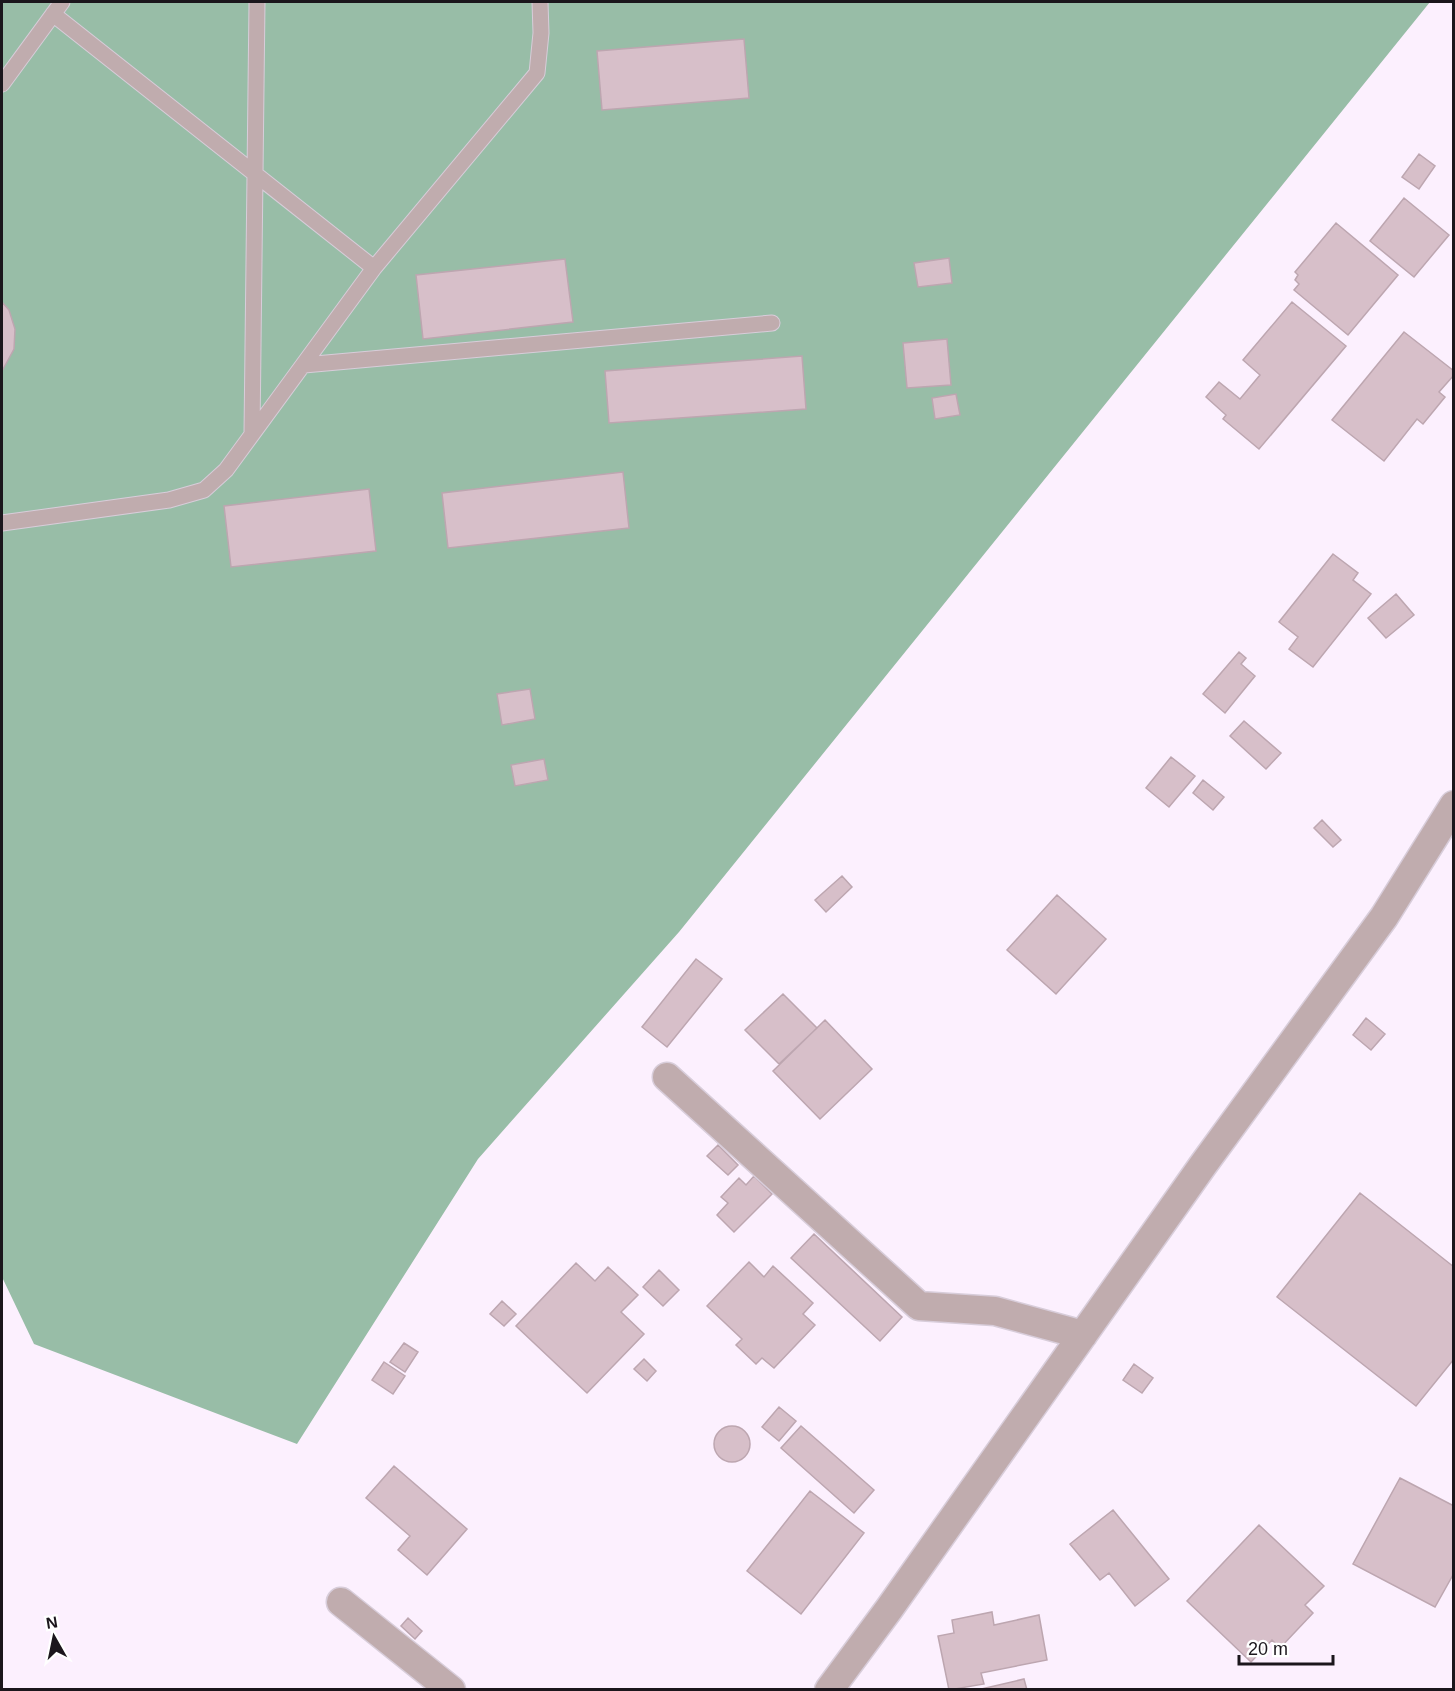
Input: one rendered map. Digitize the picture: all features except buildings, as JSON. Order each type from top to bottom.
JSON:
[{"type":"street","points":[[829,1689],[889,1609],[1203,1165],[1384,917],[1454,805]]},
{"type":"street","points":[[668,1077],[919,1306],[995,1311],[1083,1335]]},
{"type":"street","points":[[341,1602],[451,1689]]},
{"type":"lane","points":[[2,84],[62,2]]},
{"type":"lane","points":[[252,432],[257,2]]},
{"type":"lane","points":[[2,523],[169,500],[204,490],[226,470],[374,268],[537,73],[541,33],[540,2]]},
{"type":"lane","points":[[53,14],[374,268]]},
{"type":"lane","points":[[304,365],[772,323]]},
{"type":"green space","points":[[2,2],[1430,2],[679,932],[478,1159],[297,1444],[34,1344],[2,1277]]}]
